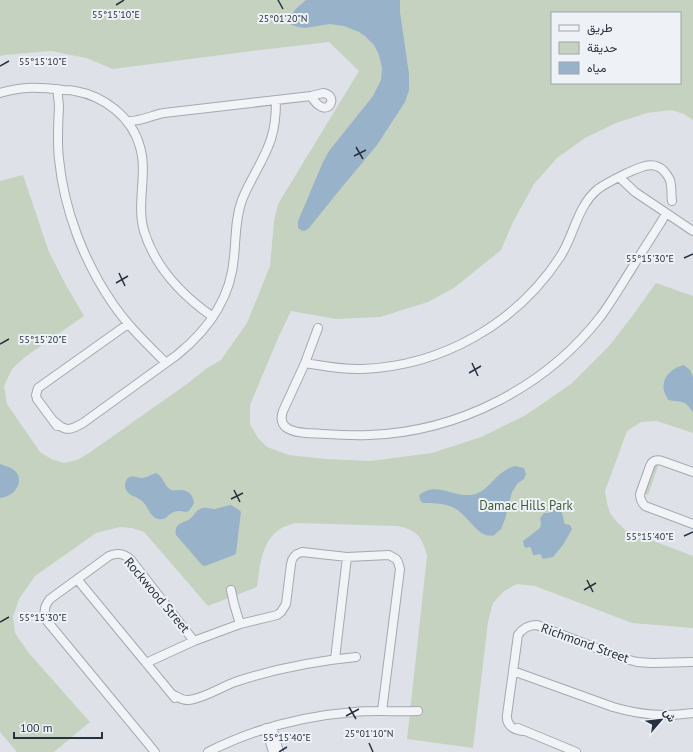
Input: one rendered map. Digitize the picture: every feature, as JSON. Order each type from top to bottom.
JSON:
[{"type":"street","points":[[0,93],[36,87],[74,90],[100,99],[111,106],[127,121],[134,130],[141,147],[143,166],[141,216],[149,244],[155,257],[170,278],[200,307],[213,317]]},
{"type":"street","points":[[60,90],[58,141],[59,160],[64,190],[79,241],[97,279],[113,305],[128,324],[166,363]]},
{"type":"street","points":[[127,121],[140,120],[164,113],[311,96]]},
{"type":"street","points":[[128,324],[50,380],[44,386],[41,392],[42,407],[60,430],[69,433],[74,432],[83,423],[188,346],[213,317],[228,289],[232,273],[239,212],[244,195],[271,139],[276,113],[276,100]]},
{"type":"street","points":[[134,130],[140,120]]},
{"type":"street","points":[[305,363],[345,368],[384,368],[436,355],[463,344],[488,330],[511,313],[532,293],[561,256],[569,241],[581,210],[588,199],[598,190],[618,177],[645,165],[653,165],[666,172],[669,179],[672,201]]},
{"type":"street","points":[[618,177],[635,192],[693,231]]},
{"type":"street","points":[[318,328],[305,363],[285,406],[286,420],[291,427],[300,432],[345,436],[394,433],[442,424],[465,416],[520,388],[550,368],[569,352],[602,315],[666,214]]},
{"type":"street","points":[[693,472],[662,461],[654,461],[651,463],[640,498],[645,506],[693,524]]},
{"type":"street","name":"Rockwood Street","points":[[146,663],[194,641],[240,624],[272,617],[281,612],[286,604],[292,559],[298,553],[302,552],[347,557],[389,555],[396,559],[399,565],[382,711]]},
{"type":"street","name":"Rockwood Street","points":[[155,752],[49,624],[44,609],[50,599],[109,556],[116,554],[126,556],[131,560],[194,641]]},
{"type":"street","points":[[335,659],[347,557]]},
{"type":"street","points":[[77,579],[179,702],[192,702],[235,682],[271,671],[308,663],[356,657]]},
{"type":"street","points":[[231,590],[240,624]]},
{"type":"street","name":"Richmond Street","points":[[576,752],[523,731],[513,723],[509,717],[508,710],[518,636],[522,629],[529,625],[537,625],[622,658],[637,662],[652,664],[693,662]]},
{"type":"street","points":[[513,671],[630,712],[663,716],[693,713]]},
{"type":"street","points":[[208,752],[241,737],[299,720],[354,712],[418,711]]},
{"type":"street","points":[[269,728],[273,752]]},
{"type":"street","points":[[269,728],[279,752]]},
{"type":"green space","name":"Damac Hills Park","points":[[0,0],[693,0],[693,120],[684,114],[671,110],[647,113],[616,123],[585,138],[557,158],[534,184],[513,222],[501,250],[454,288],[428,302],[380,317],[336,319],[291,311],[250,405],[250,424],[258,438],[267,447],[289,455],[326,459],[370,461],[432,453],[481,437],[526,415],[571,384],[610,345],[656,283],[693,296],[693,433],[657,421],[641,422],[627,431],[605,491],[610,513],[625,530],[693,556],[693,628],[632,623],[535,586],[517,584],[504,591],[493,603],[488,622],[473,748],[407,739],[427,556],[421,539],[414,532],[397,526],[295,523],[285,526],[274,534],[265,548],[262,555],[257,587],[208,606],[144,532],[132,528],[120,527],[96,533],[35,576],[19,599],[13,617],[15,633],[28,652],[90,722],[54,752],[17,752],[0,732],[0,181],[23,175],[49,252],[84,316],[25,357],[12,369],[4,386],[7,404],[40,452],[51,459],[64,463],[77,460],[187,384],[207,368],[221,360],[247,323],[270,266],[274,221],[278,204],[359,71],[329,42],[113,69],[86,58],[51,51],[0,56]]},
{"type":"green space","points":[[652,461],[659,463],[648,495],[641,492]]},
{"type":"water","points":[[306,0],[400,0],[400,12],[409,74],[409,90],[405,102],[377,145],[309,228],[304,231],[298,228],[298,221],[323,162],[329,151],[373,96],[381,80],[382,68],[379,55],[374,45],[359,32],[344,26],[330,24],[305,28],[289,23],[289,19],[293,13]]},
{"type":"water","points":[[684,365],[690,370],[693,377],[693,412],[685,403],[668,400],[664,391],[664,381],[668,374],[675,368]]},
{"type":"water","points":[[0,464],[15,471],[19,477],[19,481],[15,491],[0,498]]},
{"type":"water","points":[[515,466],[524,468],[526,474],[524,479],[518,483],[512,492],[501,529],[493,536],[482,533],[461,513],[452,507],[442,504],[423,503],[420,500],[419,495],[425,491],[436,489],[464,495],[477,494],[486,488],[501,473]]},
{"type":"water","points":[[156,473],[171,490],[183,490],[190,494],[194,503],[189,511],[178,511],[165,518],[155,518],[142,501],[131,495],[125,488],[127,480],[132,476],[144,478]]},
{"type":"water","points":[[231,505],[241,512],[236,553],[205,566],[202,565],[176,535],[176,528],[178,525],[189,520],[201,509],[215,509]]},
{"type":"water","points":[[559,508],[562,512],[565,524],[570,525],[572,529],[563,545],[553,557],[543,559],[539,554],[533,555],[531,548],[526,548],[523,541],[540,528],[540,518],[544,513],[549,513]]}]
